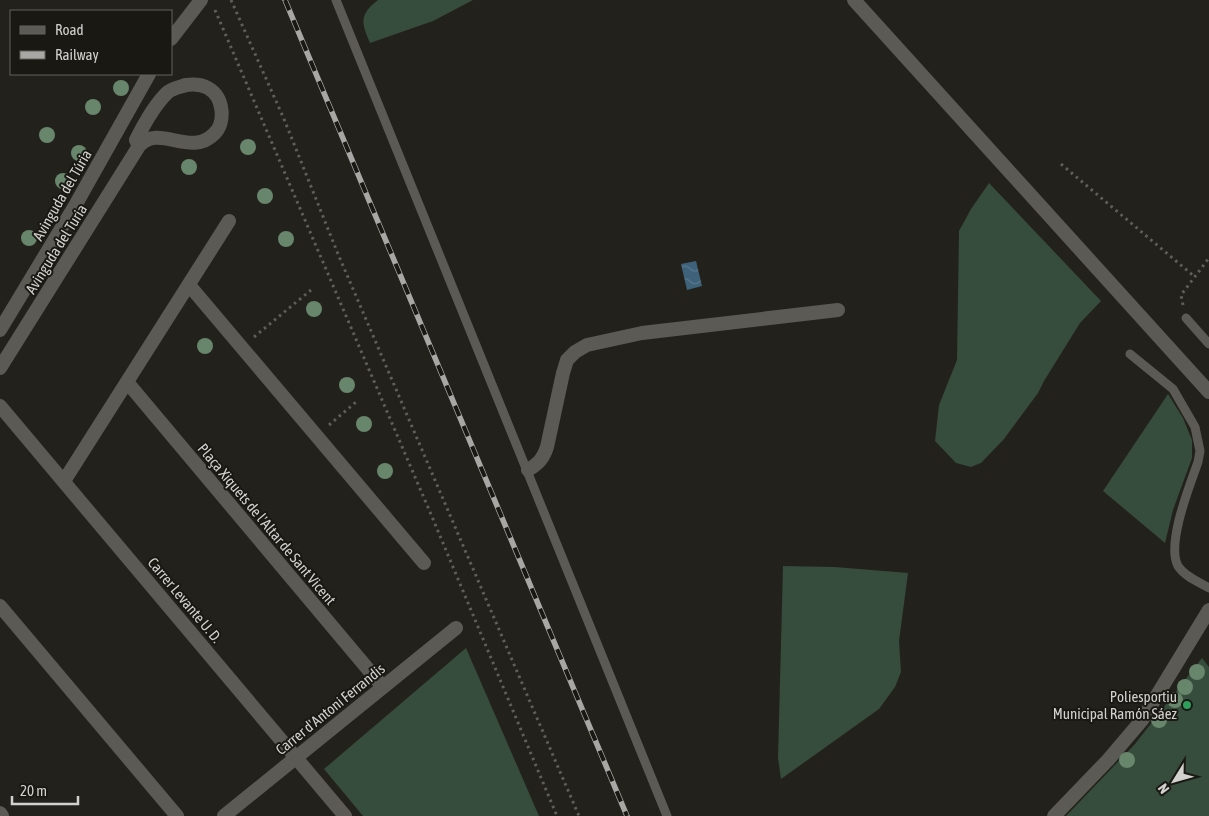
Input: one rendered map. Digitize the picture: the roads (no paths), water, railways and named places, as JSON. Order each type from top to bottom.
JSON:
[{"type":"street","points":[[854,0],[1209,392]]},
{"type":"street","points":[[172,38],[207,2]]},
{"type":"street","name":"Avinguda del Túria","points":[[0,330],[76,204],[148,75]]},
{"type":"street","name":"Avinguda del Turia","points":[[0,368],[139,146],[153,138],[188,144],[205,141],[220,126],[222,117],[216,95],[202,85],[192,84],[170,90],[136,140],[139,146]]},
{"type":"street","points":[[64,481],[229,221]]},
{"type":"street","points":[[189,284],[424,563]]},
{"type":"street","points":[[528,470],[538,464],[547,448],[567,360],[575,352],[588,345],[642,334],[838,310]]},
{"type":"street","name":"Plaça Xiquets de l'Altar de Sant Vicent","points":[[127,382],[383,686]]},
{"type":"street","name":"Carrer Levante U. D.","points":[[0,406],[345,816]]},
{"type":"street","points":[[0,606],[177,816]]},
{"type":"street","points":[[1054,816],[1108,760],[1142,720],[1209,610]]},
{"type":"street","name":"Carrer d'Antoni Ferrandis","points":[[224,816],[456,628]]},
{"type":"lane","points":[[336,0],[667,816]]},
{"type":"lane","points":[[1186,318],[1209,344]]},
{"type":"lane","points":[[1130,354],[1173,389],[1195,427],[1200,451],[1177,527],[1173,553],[1178,567],[1189,577],[1209,588]]},
{"type":"water","points":[[696,261],[702,286],[687,290],[681,264]]},
{"type":"railway","points":[[285,0],[627,816]]},
{"type":"place","name":"Poliesportiu Municipal Ramón Sáez","points":[[1187,705]]}]
